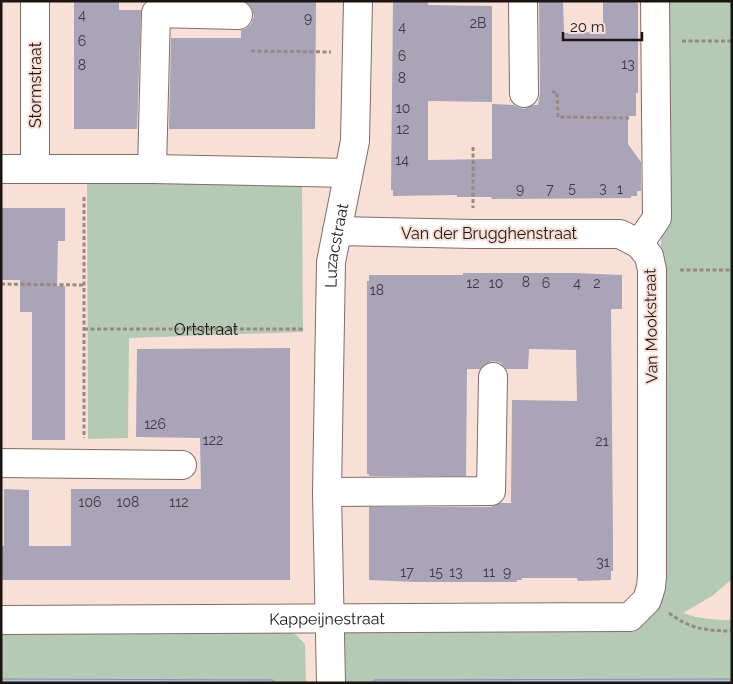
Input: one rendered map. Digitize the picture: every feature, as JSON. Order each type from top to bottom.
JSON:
[{"type":"street","name":"Stormstraat","points":[[35,1],[35,169]]},
{"type":"street","name":"Luzacstraat","points":[[331,683],[328,492],[331,262],[355,141],[358,1]]},
{"type":"street","points":[[524,1],[524,93]]},
{"type":"street","points":[[639,244],[658,218],[655,1]]},
{"type":"street","points":[[152,168],[156,13],[238,15]]},
{"type":"street","points":[[1,169],[152,168],[348,173]]},
{"type":"street","name":"Van der Brugghenstraat","points":[[337,231],[474,234],[620,234],[639,244]]},
{"type":"street","name":"Van Mookstraat","points":[[639,244],[649,256],[652,270],[652,576],[647,600]]},
{"type":"street","points":[[328,492],[491,490],[492,377]]},
{"type":"street","points":[[1,464],[182,465]]},
{"type":"street","name":"Kappeijnestraat","points":[[1,620],[630,617],[647,600]]},
{"type":"path","points":[[655,41],[732,41]]},
{"type":"path","points":[[251,51],[357,52]]},
{"type":"path","points":[[524,93],[557,92],[558,117],[656,118]]},
{"type":"path","points":[[472,146],[474,234]]},
{"type":"path","points":[[84,169],[84,464]]},
{"type":"path","points":[[652,270],[732,270]]},
{"type":"path","points":[[1,284],[84,285]]},
{"type":"path","name":"Ortstraat","points":[[84,329],[330,329]]},
{"type":"path","points":[[647,600],[663,608],[680,621],[703,630],[732,631]]},
{"type":"green space","points":[[661,1],[731,1],[732,579],[712,596],[683,613],[707,619],[732,620],[732,679],[374,680],[374,683],[343,683],[342,625],[616,625],[661,582]]},
{"type":"green space","points":[[298,174],[302,187],[303,332],[129,338],[128,438],[88,439],[87,175]]},
{"type":"green space","points":[[1,626],[292,631],[305,644],[306,683],[273,683],[273,680],[1,679]]},
{"type":"water","points":[[1,679],[273,680],[273,683],[1,683]]},
{"type":"water","points":[[732,679],[732,683],[374,683],[374,680]]},
{"type":"building","points":[[74,1],[119,1],[119,10],[141,10],[137,129],[74,129]]},
{"type":"building","points":[[245,1],[316,1],[315,129],[169,129],[171,38],[241,38],[241,30],[251,24],[254,16],[251,7]]},
{"type":"building","points":[[393,1],[428,1],[428,5],[492,6],[492,102],[428,101],[428,160],[492,159],[492,104],[514,105],[524,109],[538,105],[540,93],[539,1],[563,1],[564,33],[603,32],[603,1],[636,1],[638,3],[638,93],[636,93],[636,116],[628,116],[628,144],[641,162],[641,191],[637,191],[637,196],[631,196],[631,198],[492,199],[491,197],[457,197],[457,195],[393,196],[393,190],[391,190]]},
{"type":"building","points":[[1,208],[65,208],[65,241],[58,241],[57,286],[65,286],[65,440],[32,440],[32,312],[20,312],[20,280],[1,280]]},
{"type":"building","points":[[463,273],[622,275],[622,309],[611,309],[613,571],[611,571],[611,580],[578,581],[577,578],[522,578],[522,580],[517,580],[517,582],[416,582],[369,580],[369,507],[491,507],[500,503],[511,503],[512,400],[577,401],[576,350],[529,349],[528,369],[506,369],[501,363],[493,361],[485,364],[480,369],[467,369],[466,476],[369,476],[367,474],[367,281],[369,281],[369,275],[463,275]]},
{"type":"building","points":[[290,348],[290,580],[1,580],[1,546],[4,546],[4,489],[29,490],[29,546],[71,546],[71,489],[201,489],[200,438],[136,437],[137,349]]}]
